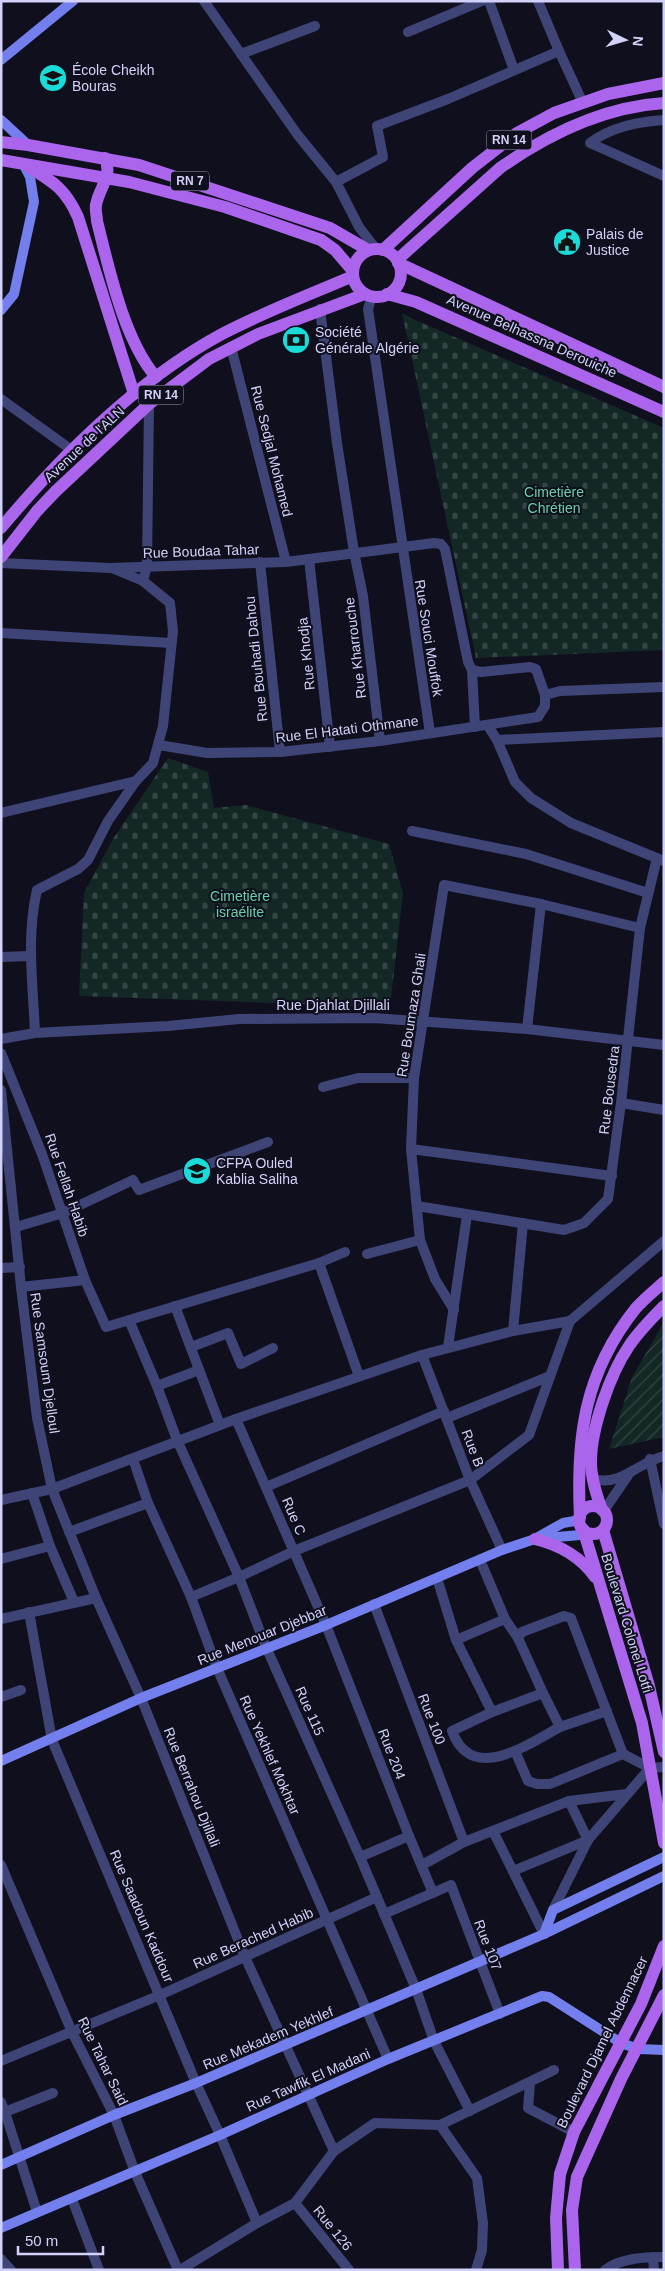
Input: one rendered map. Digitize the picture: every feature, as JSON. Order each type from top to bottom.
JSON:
[{"type":"main road","name":"RN 14","points":[[376,250],[472,168],[517,133],[554,113],[608,94],[664,83]]},
{"type":"main road","name":"RN 14","points":[[398,262],[500,168],[516,157],[574,125],[630,107],[664,103]]},
{"type":"main road","name":"RN 7","points":[[1,142],[139,165],[330,228],[376,250]]},
{"type":"main road","points":[[105,158],[109,167],[107,178],[96,206],[97,222],[129,330],[142,359],[156,378]]},
{"type":"main road","name":"RN 7","points":[[1,160],[107,178],[225,207],[321,240],[334,250],[353,274]]},
{"type":"main road","points":[[23,163],[53,181],[71,200],[134,394]]},
{"type":"main road","points":[[376,250],[398,262],[400,278],[387,294],[368,295],[357,286],[353,274],[355,262],[361,255],[376,250]]},
{"type":"main road","name":"Avenue Belhassna Derouiche","points":[[398,262],[664,387]]},
{"type":"main road","name":"Avenue de l'ALN","points":[[1,528],[26,499],[98,425],[156,378],[220,336],[353,274]]},
{"type":"main road","name":"Avenue Belhassna Derouiche","points":[[387,294],[416,302],[664,412]]},
{"type":"main road","name":"Avenue de l'ALN","points":[[1,558],[37,511],[56,491],[149,404],[209,359],[231,347],[320,309],[368,295]]},
{"type":"main road","name":"Boulevard Colonel Lotfi","points":[[664,1282],[637,1307],[621,1329],[595,1379],[586,1408],[578,1460],[587,1527],[598,1582],[642,1723],[664,1843]]},
{"type":"main road","points":[[603,1511],[595,1507],[587,1508],[587,1527],[607,1521],[593,1479],[592,1449],[597,1424],[614,1377],[628,1347],[645,1325],[664,1306]]},
{"type":"main road","name":"Boulevard Colonel Lotfi","points":[[587,1527],[649,1686],[664,1752]]},
{"type":"main road","points":[[535,1539],[560,1547],[571,1554],[582,1562],[598,1582]]},
{"type":"main road","name":"Boulevard Djamel Abdennacer","points":[[558,2270],[557,2194],[560,2174],[574,2132],[653,1978],[664,1946]]},
{"type":"main road","points":[[575,2270],[572,2210],[577,2177],[620,2079],[660,2009],[664,1995]]},
{"type":"street","points":[[1,60],[73,1]]},
{"type":"street","points":[[204,1],[297,134],[336,182],[359,227],[376,250]]},
{"type":"street","points":[[408,32],[482,1]]},
{"type":"street","points":[[489,1],[514,70]]},
{"type":"street","points":[[538,1],[583,103]]},
{"type":"street","points":[[241,54],[315,26]]},
{"type":"street","points":[[336,182],[383,157],[377,126],[559,51]]},
{"type":"street","points":[[1,120],[28,145]]},
{"type":"street","points":[[664,120],[635,123],[602,134],[590,142],[664,176]]},
{"type":"street","points":[[1,310],[14,294],[34,202],[30,177],[23,163]]},
{"type":"street","name":"Rue Souci Mouffok","points":[[368,295],[368,309],[401,547],[430,733]]},
{"type":"street","name":"Rue Kharrouche","points":[[320,309],[354,552],[363,596],[380,741]]},
{"type":"street","name":"Rue Sedjal Mohamed","points":[[231,347],[286,562]]},
{"type":"street","points":[[1,398],[73,451]]},
{"type":"street","points":[[142,580],[147,566],[149,404]]},
{"type":"street","name":"Rue Boudaa Tahar","points":[[1,563],[110,568],[286,562],[354,552],[434,543],[441,544],[446,549],[468,662],[472,670]]},
{"type":"street","name":"Rue Khodja","points":[[309,559],[330,747]]},
{"type":"street","name":"Rue Bouhadi Dahou","points":[[260,562],[280,752]]},
{"type":"street","points":[[35,1033],[30,937],[32,913],[37,890],[78,868],[88,860],[108,821],[136,781],[153,763],[164,726],[172,643],[170,603],[142,580],[110,568]]},
{"type":"street","points":[[1,633],[172,643]]},
{"type":"street","points":[[475,727],[472,670],[481,672],[530,667],[536,669],[544,695],[560,691],[664,687]]},
{"type":"street","name":"Rue El Hatati Othmane","points":[[159,745],[207,753],[280,752],[380,741],[538,717],[545,706],[544,695]]},
{"type":"street","points":[[488,726],[497,740],[515,782],[531,798],[571,823],[660,859]]},
{"type":"street","points":[[497,740],[664,732]]},
{"type":"street","points":[[1,813],[136,781]]},
{"type":"street","points":[[412,831],[526,854],[648,893]]},
{"type":"street","name":"Rue Bousedra","points":[[523,1223],[564,1230],[584,1223],[608,1199],[622,1103],[640,928],[648,893],[660,859]]},
{"type":"street","name":"Rue Boumaza Ghali","points":[[454,1310],[435,1279],[420,1240],[411,1149],[414,1078],[444,885],[541,904]]},
{"type":"street","points":[[527,1029],[541,904],[640,928]]},
{"type":"street","points":[[1,957],[31,956]]},
{"type":"street","name":"Rue Djahlat Djillali","points":[[1,1039],[35,1033],[168,1026],[239,1019],[374,1018],[527,1029],[664,1045]]},
{"type":"street","name":"Rue Fellah Habib","points":[[1,1053],[42,1154],[85,1280],[106,1327],[128,1320]]},
{"type":"street","points":[[323,1087],[358,1078],[414,1078]]},
{"type":"street","name":"Rue Samsoum Djelloul","points":[[1,1090],[21,1287],[37,1418],[52,1489]]},
{"type":"street","points":[[622,1103],[664,1110]]},
{"type":"street","points":[[16,1228],[63,1213],[133,1180],[139,1190],[268,1142]]},
{"type":"street","points":[[411,1149],[612,1176]]},
{"type":"street","points":[[417,1206],[523,1223],[513,1331]]},
{"type":"street","points":[[448,1347],[467,1215]]},
{"type":"street","points":[[367,1254],[420,1240]]},
{"type":"street","points":[[190,1597],[239,1577],[294,1551],[470,1480],[529,1435],[570,1321],[664,1241]]},
{"type":"street","points":[[128,1320],[319,1263],[345,1252]]},
{"type":"street","points":[[319,1263],[359,1376]]},
{"type":"street","points":[[1,1268],[20,1267]]},
{"type":"street","points":[[21,1287],[85,1280]]},
{"type":"street","points":[[175,1306],[220,1425]]},
{"type":"street","name":"Rue 115","points":[[128,1320],[157,1386],[177,1440],[239,1577],[266,1647],[377,1897],[416,1989],[434,2041],[470,2111]]},
{"type":"street","points":[[1,1500],[52,1489],[133,1459],[177,1440],[422,1354],[513,1331],[570,1321]]},
{"type":"street","points":[[190,1347],[228,1333],[241,1364],[273,1348]]},
{"type":"street","name":"Rue B","points":[[422,1354],[470,1480],[502,1550]]},
{"type":"street","points":[[157,1386],[200,1370]]},
{"type":"street","points":[[266,1487],[445,1415],[550,1376]]},
{"type":"street","name":"Rue C","points":[[236,1419],[326,1625]]},
{"type":"street","points":[[593,1479],[605,1482],[619,1479],[650,1459],[664,1456]]},
{"type":"street","name":"Rue Yekhlef Mokhtar","points":[[133,1459],[148,1503],[190,1597],[217,1668],[388,2059]]},
{"type":"street","points":[[650,1459],[664,1524]]},
{"type":"street","points":[[603,1511],[630,1473]]},
{"type":"street","name":"Rue Berrahou Djillali","points":[[52,1489],[96,1598],[141,1698],[245,1957],[334,2151]]},
{"type":"street","points":[[32,1493],[50,1546],[74,1602]]},
{"type":"street","points":[[69,1532],[148,1503]]},
{"type":"street","name":"Rue Menouar Djebbar","points":[[535,1539],[563,1523],[587,1527]]},
{"type":"street","name":"Rue Menouar Djebbar","points":[[1,1762],[141,1698],[266,1647],[326,1625],[502,1550],[535,1539],[587,1527]]},
{"type":"street","points":[[1,1558],[50,1546]]},
{"type":"street","points":[[480,1560],[505,1620],[518,1638],[560,1728]]},
{"type":"street","points":[[437,1578],[456,1640],[492,1712]]},
{"type":"street","points":[[1,1619],[96,1598]]},
{"type":"street","name":"Rue 100","points":[[374,1604],[464,1842]]},
{"type":"street","name":"Rue Saadoun Kaddour","points":[[29,1612],[52,1740],[257,2223]]},
{"type":"street","points":[[518,1638],[522,1632],[564,1616],[571,1618],[623,1754],[650,1768],[664,1767]]},
{"type":"street","points":[[456,1640],[505,1620]]},
{"type":"street","name":"Rue 204","points":[[326,1625],[433,1893]]},
{"type":"street","points":[[1,1698],[21,1690]]},
{"type":"street","points":[[543,1694],[492,1712],[452,1731],[455,1738],[465,1752],[488,1760],[515,1751],[560,1728],[607,1711]]},
{"type":"street","points":[[515,1751],[528,1780],[537,1784],[550,1784],[623,1754]]},
{"type":"street","points":[[544,1934],[553,1910],[588,1840],[650,1768]]},
{"type":"street","points":[[422,1865],[464,1842],[569,1801],[626,1794]]},
{"type":"street","points":[[569,1801],[588,1840]]},
{"type":"street","points":[[493,1831],[544,1934]]},
{"type":"street","points":[[360,1857],[409,1836]]},
{"type":"street","points":[[513,1871],[588,1840]]},
{"type":"street","points":[[553,1910],[664,1857]]},
{"type":"street","name":"Rue Tahar Said","points":[[1,1865],[72,2032],[114,2115],[135,2172],[179,2270]]},
{"type":"street","name":"Rue Mekadem Yekhlef","points":[[1,2165],[114,2115],[196,2083],[544,1934],[664,1876]]},
{"type":"street","name":"Rue 107","points":[[433,1893],[451,1885],[500,2014]]},
{"type":"street","points":[[384,1914],[433,1893]]},
{"type":"street","name":"Rue Berached Habib","points":[[1,2061],[160,1995],[377,1897]]},
{"type":"street","name":"Rue Tawfik El Madani","points":[[1,2228],[220,2135],[388,2059],[542,1996],[549,1997],[621,2043]]},
{"type":"street","points":[[621,2043],[638,2049],[664,2050]]},
{"type":"street","points":[[179,2270],[257,2223],[295,2203],[334,2151],[375,2123],[440,2125],[554,2070]]},
{"type":"street","points":[[530,2083],[528,2108],[574,2132]]},
{"type":"street","points":[[37,2212],[3,2107],[53,2093]]},
{"type":"street","points":[[440,2125],[477,2178],[483,2223],[482,2250],[476,2270]]},
{"type":"street","points":[[72,2199],[99,2270]]},
{"type":"street","name":"Rue 126","points":[[295,2203],[349,2270]]},
{"type":"street","points":[[653,2257],[654,2270]]},
{"type":"street","points":[[605,2270],[610,2266],[642,2258],[664,2257]]},
{"type":"street","points":[[1,2259],[11,2270]]},
{"type":"green space","name":"Cimetière Chrétien","points":[[402,313],[664,428],[664,650],[476,658]]},
{"type":"green space","name":"Cimetière israélite","points":[[168,758],[208,772],[214,808],[246,805],[389,844],[403,893],[390,1007],[79,996],[84,893],[113,839]]},
{"type":"green space","points":[[664,1322],[664,1437],[609,1449],[632,1377]]},
{"type":"place","name":"École Cheikh Bouras","points":[[53,78]]},
{"type":"place","name":"Palais de Justice","points":[[567,242]]},
{"type":"place","name":"Société Générale Algérie","points":[[296,340]]},
{"type":"place","name":"CFPA Ouled Kablia Saliha","points":[[197,1171]]}]
